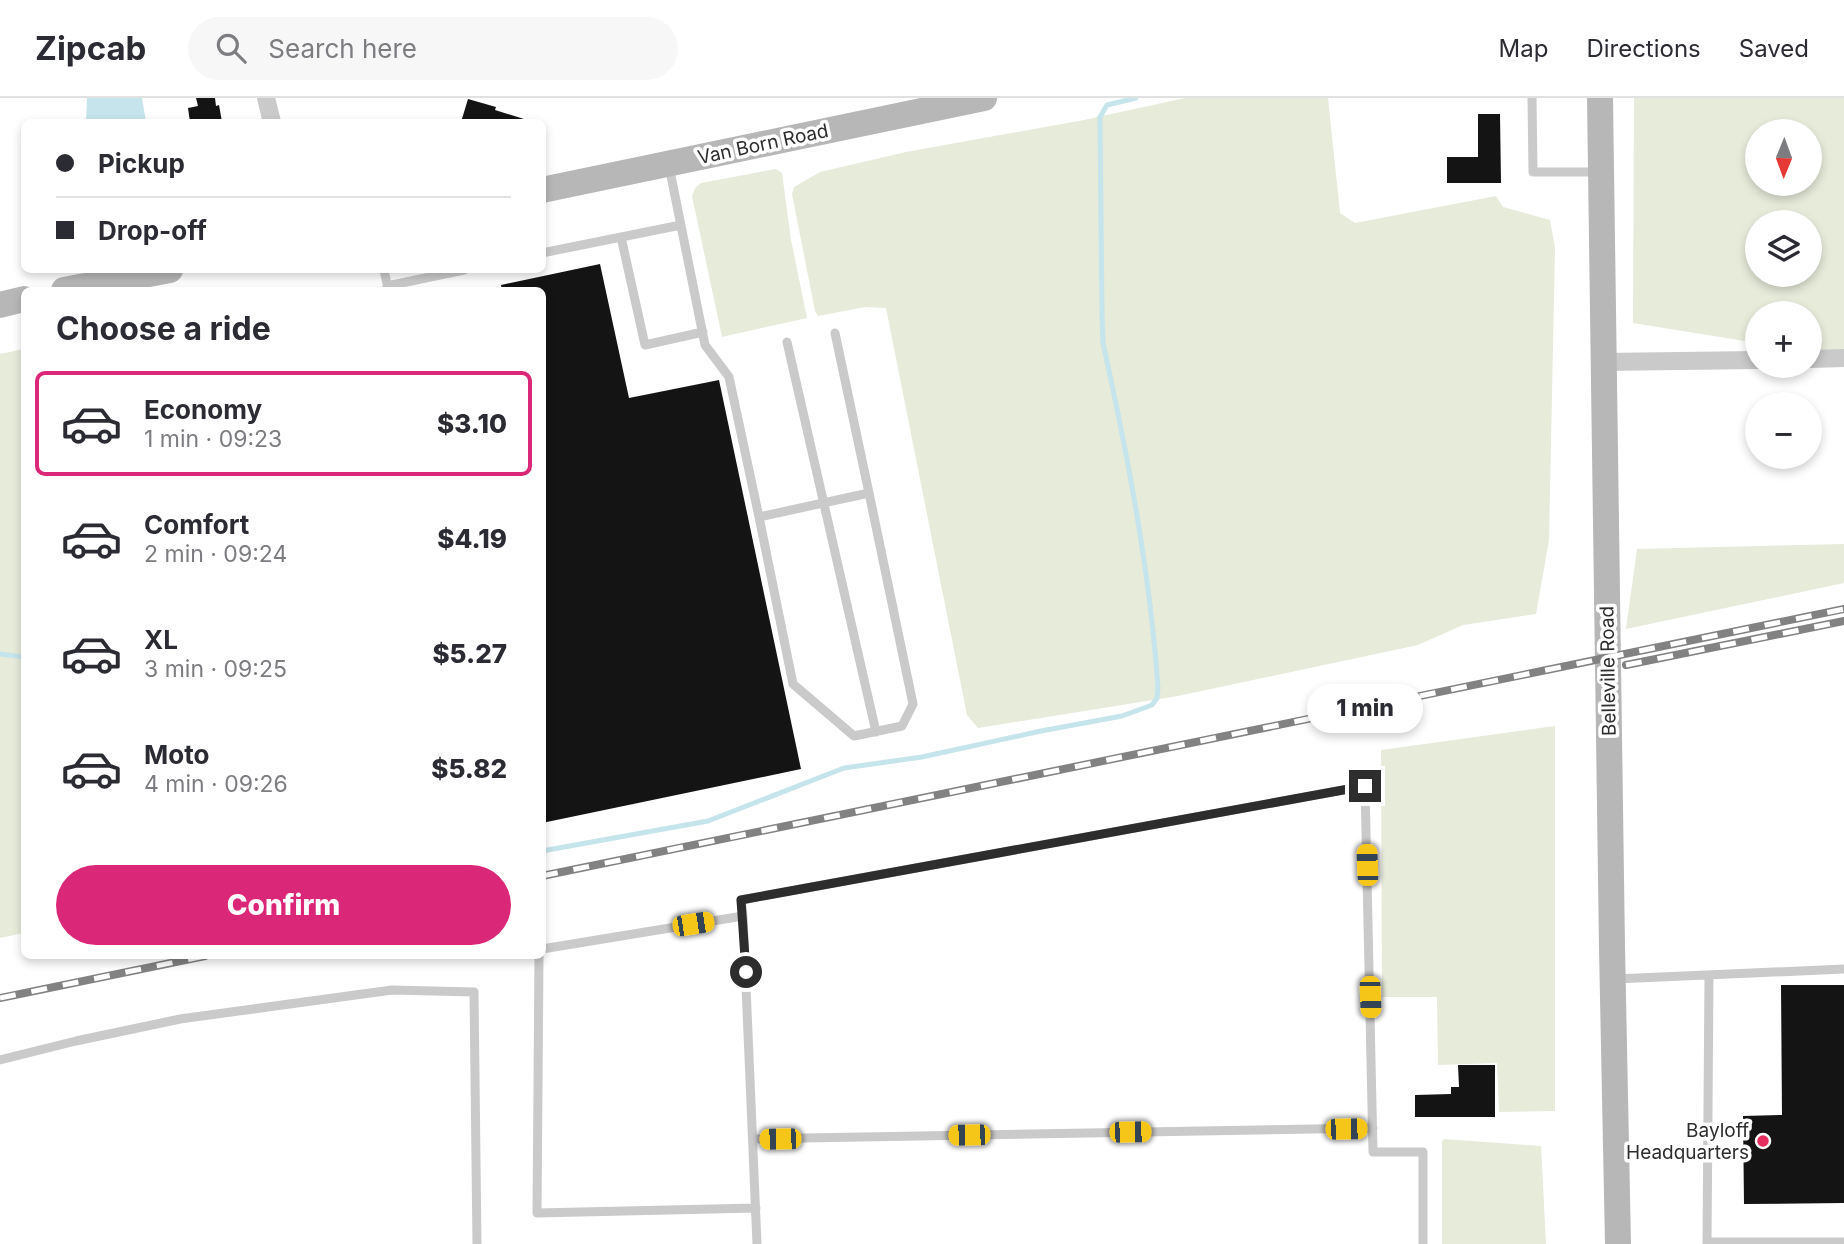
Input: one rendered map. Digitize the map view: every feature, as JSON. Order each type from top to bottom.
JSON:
[{"type":"main road","name":"Van Born Road","points":[[546,189],[984,98]]},
{"type":"main road","name":"Belleville Road","points":[[1600,98],[1602,362],[1618,1244]]},
{"type":"main road","points":[[80,287],[154,273]]},
{"type":"main road","points":[[0,304],[21,300]]},
{"type":"street","points":[[267,98],[271,119]]},
{"type":"street","points":[[1822,359],[1844,358]]},
{"type":"street","points":[[1602,362],[1745,360]]},
{"type":"lane","points":[[1532,98],[1533,172],[1600,172]]},
{"type":"lane","points":[[668,164],[705,345],[729,377],[793,684],[854,736],[902,726],[913,704],[835,334]]},
{"type":"lane","points":[[546,252],[681,225]]},
{"type":"lane","points":[[621,237],[645,345],[703,332]]},
{"type":"lane","points":[[392,287],[451,273]]},
{"type":"lane","points":[[787,342],[876,732]]},
{"type":"lane","points":[[759,517],[869,493]]},
{"type":"lane","points":[[757,1244],[744,916],[741,900],[1365,786],[1373,1152],[1423,1152],[1423,1244]]},
{"type":"lane","points":[[546,948],[744,916]]},
{"type":"lane","points":[[539,959],[537,1213],[756,1208]]},
{"type":"lane","points":[[1614,979],[1844,970]]},
{"type":"lane","points":[[1709,975],[1707,1243],[1844,1241]]},
{"type":"lane","points":[[0,1060],[180,1019],[392,990],[474,992],[477,1244]]},
{"type":"lane","points":[[753,1139],[1373,1128]]},
{"type":"green space","points":[[1185,98],[1328,98],[1340,213],[1355,223],[1496,196],[1503,207],[1550,220],[1555,248],[1549,540],[1536,614],[1463,625],[1418,645],[1178,696],[978,728],[967,715],[886,308],[865,307],[818,316],[792,194],[794,187],[820,172],[906,152],[1084,120]]},
{"type":"green space","points":[[1634,98],[1844,98],[1844,357],[1822,353],[1822,301],[1745,301],[1745,341],[1633,323]]},
{"type":"green space","points":[[776,169],[782,173],[791,240],[807,318],[722,337],[692,196],[701,183]]},
{"type":"green space","points":[[21,350],[21,934],[0,938],[0,354]]},
{"type":"green space","points":[[1844,544],[1844,583],[1626,629],[1637,549]]},
{"type":"green space","points":[[1555,726],[1555,1111],[1499,1112],[1497,1063],[1438,1065],[1437,997],[1382,997],[1381,750]]},
{"type":"green space","points":[[1444,1139],[1541,1146],[1546,1244],[1442,1244]]},
{"type":"water","points":[[87,98],[142,98],[146,119],[86,119]]},
{"type":"building","points":[[196,98],[215,98],[221,119],[190,119],[188,108],[198,106]]},
{"type":"building","points":[[468,99],[524,119],[462,119]]},
{"type":"building","points":[[1478,114],[1500,114],[1501,183],[1447,183],[1447,157],[1478,157]]},
{"type":"building","points":[[600,264],[629,398],[719,380],[801,769],[546,822],[546,287],[501,285]]},
{"type":"building","points":[[1781,985],[1844,985],[1844,1203],[1744,1204],[1743,1116],[1782,1115]]},
{"type":"building","points":[[1458,1065],[1495,1065],[1495,1117],[1415,1117],[1415,1095],[1451,1094],[1451,1087],[1459,1087]]},
{"type":"waterway","points":[[546,850],[708,821],[844,768],[922,757],[1122,716],[1152,705],[1157,698],[1158,688],[1150,601],[1129,472],[1103,343],[1102,315],[1100,117],[1107,105],[1136,98]]},
{"type":"waterway","points":[[0,654],[21,657]]},
{"type":"railway","points":[[546,875],[1844,609]]},
{"type":"railway","points":[[1626,665],[1844,621]]},
{"type":"railway","points":[[0,998],[190,959]]},
{"type":"place","name":"Bayloff Headquarters","points":[[1763,1141]]},
{"type":"route","points":[[746,972],[741,900],[1365,786]]}]
